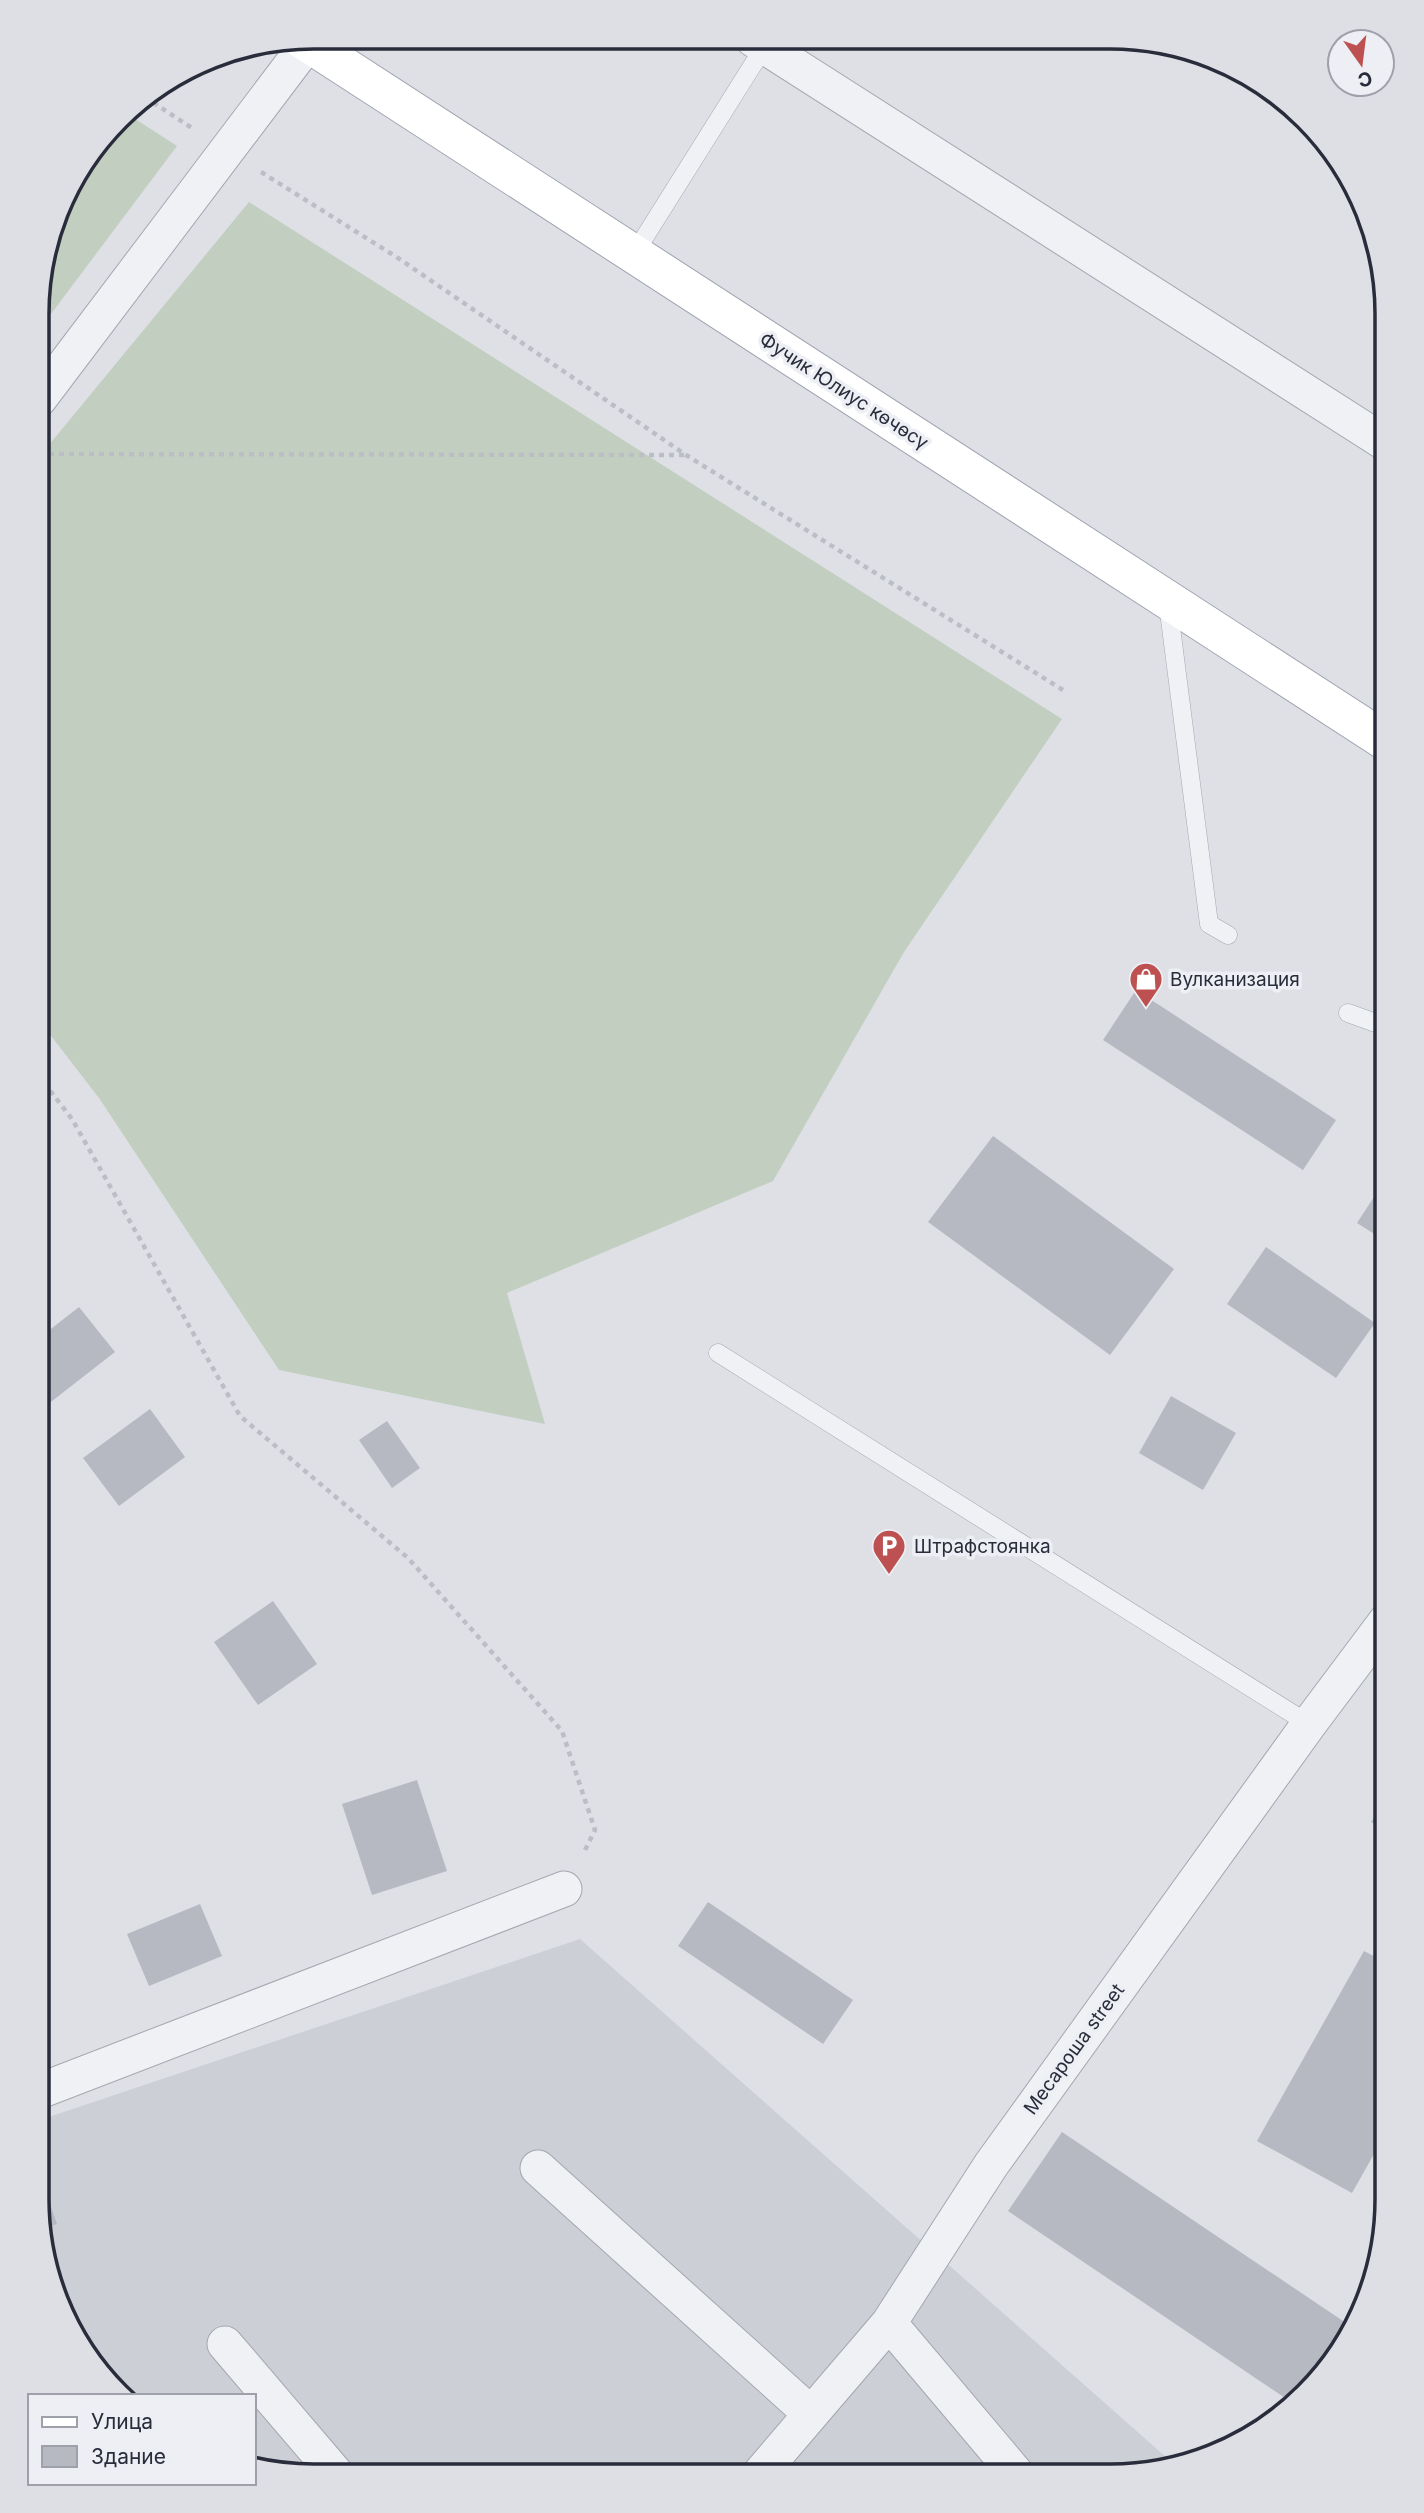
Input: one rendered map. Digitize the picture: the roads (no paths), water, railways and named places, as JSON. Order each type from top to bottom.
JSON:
[{"type":"main road","name":"Фучик Юлиус көчөсү","points":[[317,49],[1375,734]]},
{"type":"street","points":[[767,49],[1375,436]]},
{"type":"street","points":[[49,386],[227,151],[299,50]]},
{"type":"street","name":"Месароша street","points":[[768,2464],[889,2323],[991,2165],[1375,1636]]},
{"type":"street","points":[[49,2087],[564,1889]]},
{"type":"street","points":[[538,2168],[811,2414]]},
{"type":"street","points":[[889,2323],[1008,2464]]},
{"type":"street","points":[[225,2344],[327,2464]]},
{"type":"lane","points":[[634,254],[754,49]]},
{"type":"lane","points":[[1168,600],[1209,924],[1228,935]]},
{"type":"lane","points":[[1348,1013],[1375,1023]]},
{"type":"lane","points":[[718,1353],[1309,1724]]},
{"type":"place","name":"Вулканизация","points":[[1146,1009]]},
{"type":"place","name":"Штрафстоянка","points":[[889,1576]]}]
